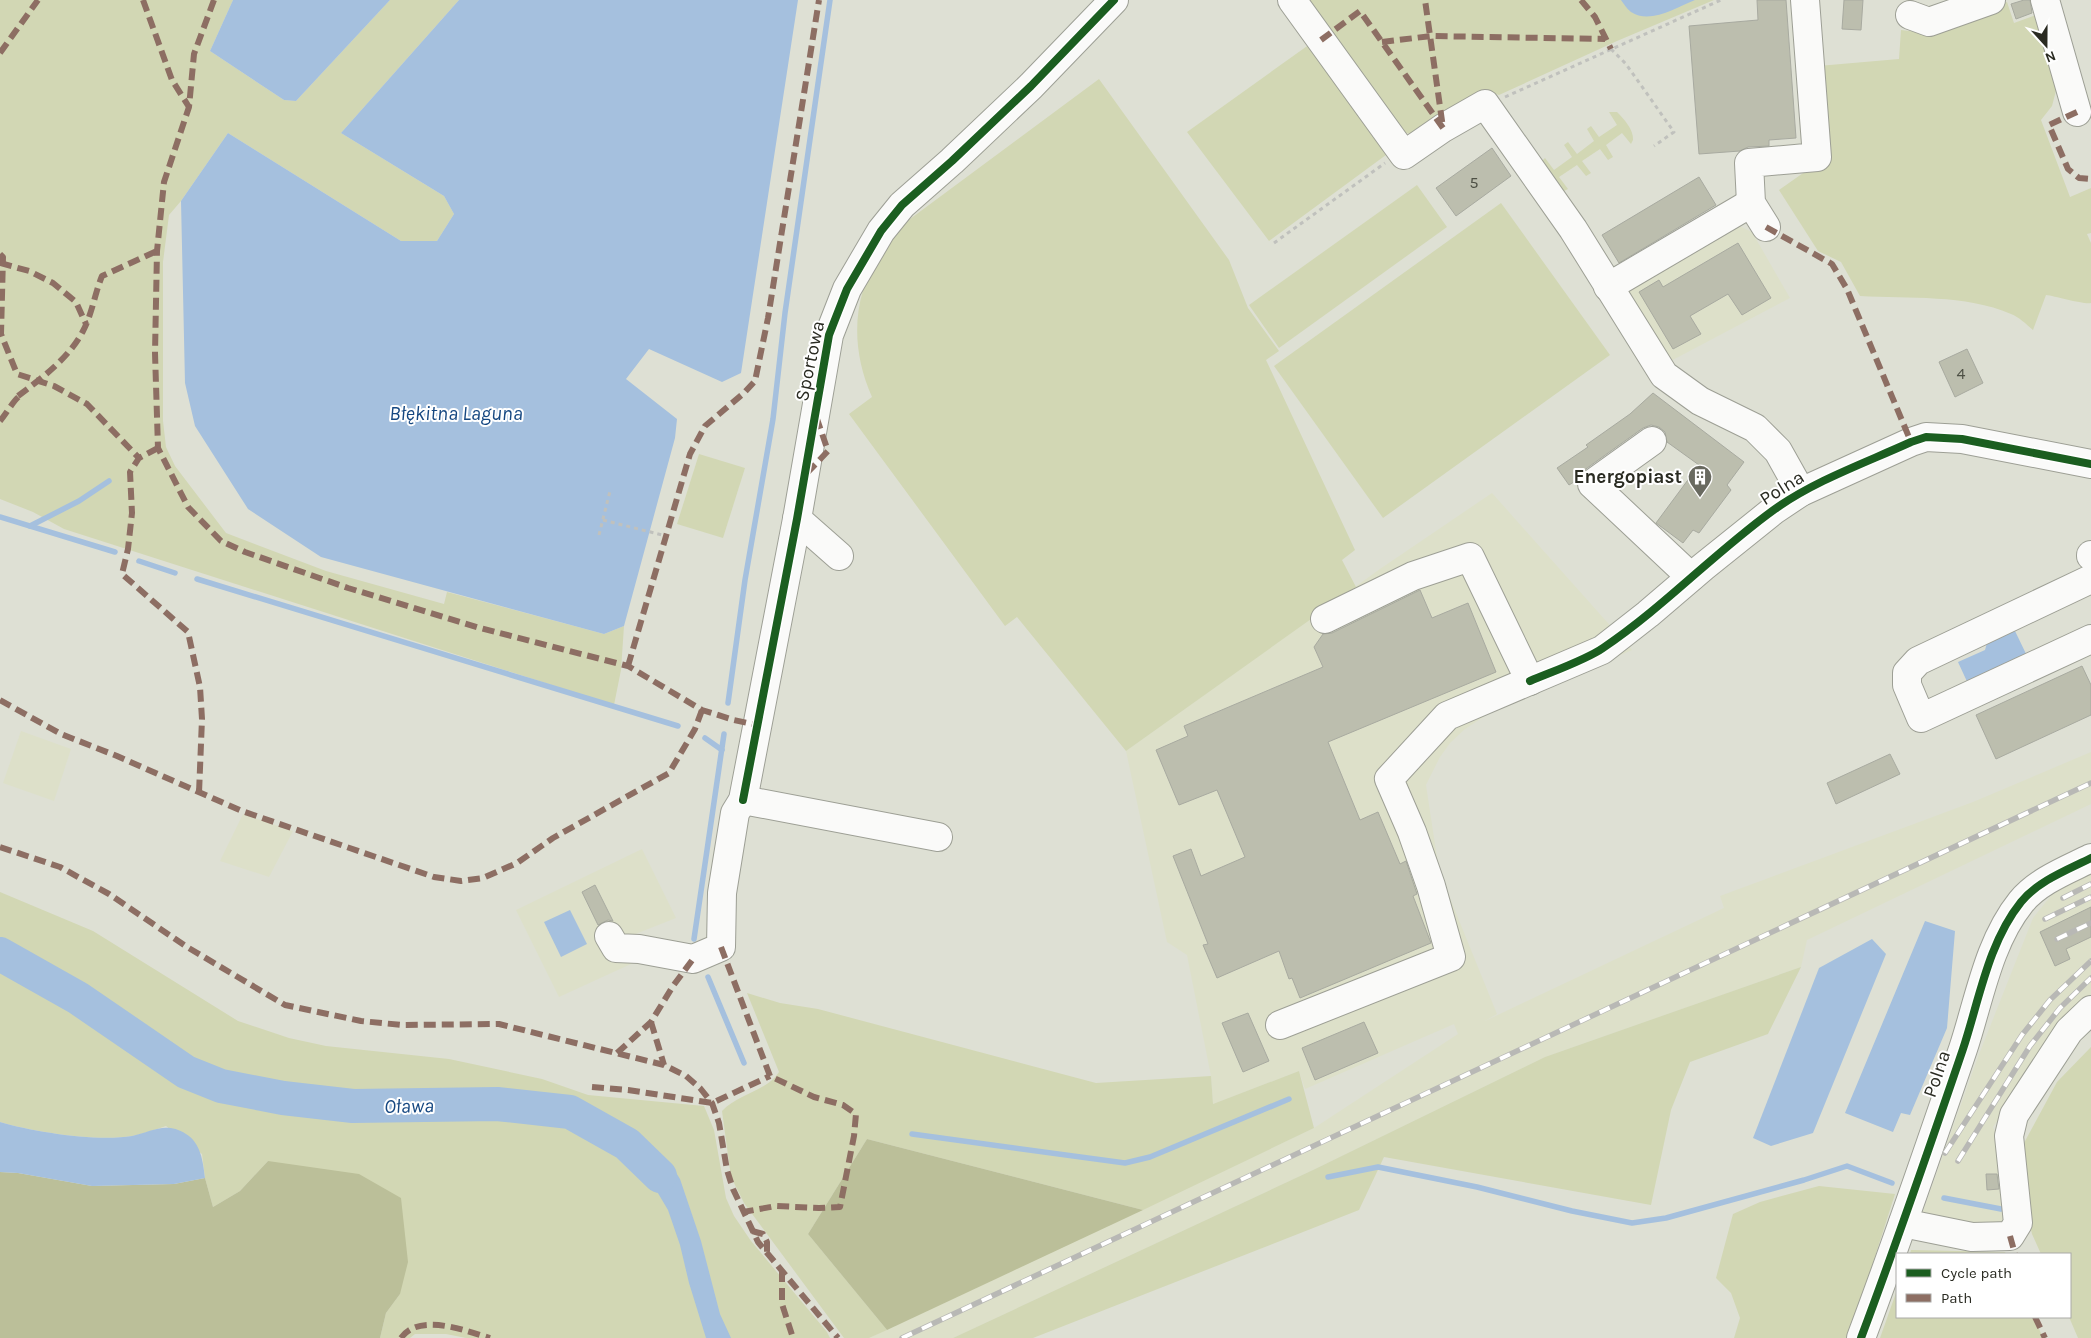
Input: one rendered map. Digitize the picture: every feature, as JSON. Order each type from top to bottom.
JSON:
[{"type":"street","name":"Sportowa","points":[[610,936],[616,948],[639,949],[693,959],[721,947],[722,893],[735,813],[743,800],[797,519],[829,335],[847,289],[872,244],[902,204],[1031,86],[1114,0]]},
{"type":"street","points":[[1292,0],[1404,155],[1443,128],[1485,104],[1572,229],[1664,375],[1700,401],[1755,428],[1778,451],[1801,492]]},
{"type":"street","points":[[1766,227],[1750,203],[1749,163],[1816,157],[1805,0]]},
{"type":"street","points":[[1910,15],[1929,22],[1991,0]]},
{"type":"street","points":[[2045,0],[2077,112]]},
{"type":"street","points":[[1608,287],[1750,203]]},
{"type":"street","name":"Polna","points":[[1280,1025],[1451,957],[1431,886],[1412,832],[1389,779],[1448,716],[1602,650],[1774,510],[1801,492],[1911,442],[1926,437],[1962,439],[2091,464]]},
{"type":"street","points":[[1652,441],[1592,484],[1691,578]]},
{"type":"street","points":[[797,519],[839,556]]},
{"type":"street","points":[[1325,620],[1413,576],[1470,558],[1530,681]]},
{"type":"street","points":[[2091,580],[1918,661],[1908,673],[1906,685],[1921,718],[2091,639]]},
{"type":"street","points":[[743,800],[938,836]]},
{"type":"street","name":"Polna","points":[[1861,1338],[1904,1224],[1968,1033],[1984,979],[2003,931],[2021,901],[2048,879],[2091,858]]},
{"type":"street","points":[[1904,1224],[1972,1237],[2010,1236],[2018,1223],[2008,1136],[2014,1114],[2069,1032],[2091,1010]]},
{"type":"path","points":[[1485,104],[1512,94],[1722,0]]},
{"type":"path","points":[[1611,49],[1626,64],[1674,132],[1654,146]]},
{"type":"path","points":[[1274,243],[1401,151]]},
{"type":"path","points":[[599,535],[610,492]]},
{"type":"path","points":[[603,520],[666,536]]},
{"type":"shaded area","points":[[0,0],[233,0],[210,51],[284,100],[296,101],[390,0],[459,0],[341,133],[444,196],[454,214],[437,241],[401,241],[228,133],[181,201],[169,215],[163,262],[163,421],[166,447],[175,466],[226,533],[326,571],[444,604],[447,592],[604,634],[624,626],[621,670],[614,705],[64,529],[33,512],[0,499]]},
{"type":"shaded area","points":[[1301,0],[1714,0],[1617,41],[1499,95],[1490,92],[1421,133],[1410,134],[1400,131]]},
{"type":"shaded area","points":[[2007,2],[2014,23],[2036,15],[2058,83],[2052,106],[2041,120],[2070,197],[2091,188],[2091,233],[2087,234],[2091,243],[2091,303],[2046,295],[2033,330],[2014,315],[1975,303],[1956,300],[1860,296],[1841,262],[1818,251],[1779,190],[1823,159],[1818,66],[1899,59],[1901,30],[1934,34]]},
{"type":"shaded area","points":[[1310,44],[1390,152],[1269,241],[1187,132]]},
{"type":"shaded area","points":[[1099,79],[1229,260],[1248,308],[1279,351],[1266,360],[1355,550],[1342,560],[1356,587],[1126,751],[1017,617],[1005,626],[849,414],[872,397],[863,372],[858,348],[857,324],[860,301],[867,279],[878,258],[892,238],[910,219]]},
{"type":"shaded area","points":[[1609,112],[1617,112],[1628,125],[1633,136],[1631,144],[1622,133],[1606,145],[1613,157],[1608,160],[1600,149],[1582,161],[1591,173],[1586,176],[1577,165],[1559,177],[1568,189],[1564,191],[1559,190],[1542,161],[1545,158],[1554,170],[1572,157],[1564,145],[1568,142],[1577,154],[1594,141],[1587,129],[1591,126],[1599,137],[1617,125]]},
{"type":"shaded area","points":[[1417,185],[1447,227],[1279,348],[1249,305]]},
{"type":"shaded area","points":[[1501,203],[1610,355],[1383,518],[1274,366]]},
{"type":"shaded area","points":[[1733,223],[1752,232],[1790,298],[1667,363],[1622,290]]},
{"type":"shaded area","points":[[699,454],[745,468],[723,538],[677,524]]},
{"type":"shaded area","points":[[1492,493],[1632,650],[1488,714],[1465,729],[1450,743],[1440,757],[1426,785],[1439,871],[1497,1014],[1485,1021],[1724,908],[1720,896],[1973,802],[2091,752],[2091,804],[1807,940],[1801,967],[1545,1057],[1313,1170],[953,1338],[869,1338],[1314,1128],[1458,1034],[1454,1024],[1305,1089],[1299,1071],[1213,1104],[1211,1076],[1187,955],[1167,942],[1126,751],[1380,569]]},
{"type":"shaded area","points":[[21,731],[71,749],[54,801],[3,783]]},
{"type":"shaded area","points":[[243,814],[293,831],[269,877],[220,861]]},
{"type":"shaded area","points":[[642,849],[676,918],[633,935],[644,958],[559,997],[516,910]]},
{"type":"shaded area","points":[[2091,872],[2091,994],[2067,1019],[1993,1127],[2004,1151],[2005,1221],[1994,1226],[1921,1217],[1978,1057],[2033,918],[2058,887]]},
{"type":"shaded area","points":[[0,892],[93,931],[238,1021],[289,1038],[326,1046],[449,1059],[542,1079],[588,1095],[704,1106],[714,1130],[726,1198],[734,1216],[751,1241],[830,1338],[466,1338],[446,1334],[415,1334],[410,1338],[380,1338],[386,1313],[400,1294],[268,1161],[240,1191],[213,1207],[205,1178],[202,1154],[166,1126],[132,1136],[101,1138],[47,1132],[0,1122]]},
{"type":"shaded area","points":[[1801,967],[1768,1034],[1690,1062],[1671,1110],[1651,1205],[1384,1157],[1359,1210],[1033,1338],[953,1338],[1313,1170],[1545,1057]]},
{"type":"shaded area","points":[[747,993],[780,1003],[818,1009],[1096,1083],[1211,1076],[1213,1104],[1299,1071],[1314,1128],[1143,1210],[867,1139],[808,1234],[887,1330],[869,1338],[844,1338],[744,1203],[731,1177],[722,1111],[736,1100],[767,1084],[779,1072]]},
{"type":"shaded area","points":[[2091,1047],[2091,1338],[2078,1338],[2069,1318],[2071,1318],[2071,1253],[2041,1253],[2032,1234],[2022,1192],[2024,1143],[2057,1082]]},
{"type":"shaded area","points":[[1819,1186],[1895,1194],[1849,1338],[1734,1338],[1740,1318],[1731,1293],[1716,1278],[1733,1214],[1760,1202]]},
{"type":"shaded area","points":[[1911,1250],[2006,1253],[1910,1253]]},
{"type":"shaded area","points":[[1896,1293],[1896,1318],[2034,1318],[2043,1338],[1880,1338]]},
{"type":"green space","points":[[867,1139],[1143,1210],[887,1330],[808,1234]]},
{"type":"green space","points":[[268,1161],[359,1174],[401,1198],[408,1262],[400,1294],[386,1313],[380,1338],[0,1338],[0,1172],[18,1173],[92,1186],[174,1184],[205,1178],[213,1207],[240,1191]]},
{"type":"water","points":[[233,0],[390,0],[296,101],[284,100],[210,51]]},
{"type":"water","name":"Błękitna Laguna","points":[[459,0],[798,0],[741,373],[722,382],[649,349],[626,379],[677,419],[675,438],[624,626],[604,634],[321,557],[248,509],[195,426],[185,383],[181,201],[228,133],[401,241],[437,241],[454,214],[444,196],[341,133]]},
{"type":"water","points":[[1621,0],[1695,0],[1655,16],[1646,17],[1638,16],[1631,12]]},
{"type":"water","points":[[2015,631],[2029,660],[1970,688],[1958,662],[1985,650],[1987,643]]},
{"type":"water","points":[[570,910],[587,944],[561,957],[544,922]]},
{"type":"water","points":[[1925,921],[1955,931],[1947,1028],[1910,1115],[1901,1113],[1893,1132],[1845,1113]]},
{"type":"water","points":[[1872,939],[1886,954],[1813,1133],[1771,1146],[1753,1138],[1819,968]]},
{"type":"water","points":[[0,1122],[47,1132],[101,1138],[118,1138],[172,1128],[186,1134],[195,1142],[200,1153],[205,1178],[174,1184],[92,1186],[18,1173],[0,1172]]},
{"type":"water","points":[[632,1138],[670,1163],[680,1179],[701,1241],[720,1314],[731,1338],[706,1338],[689,1283],[680,1245],[668,1210],[646,1173],[621,1152]]},
{"type":"building","points":[[1757,0],[1786,0],[1796,138],[1769,140],[1769,146],[1748,147],[1740,151],[1699,154],[1689,26],[1758,20]]},
{"type":"building","points":[[1844,0],[1863,0],[1861,30],[1842,29]]},
{"type":"building","points":[[2030,0],[2032,13],[2016,19],[2011,4]]},
{"type":"building","points":[[1492,148],[1511,176],[1456,216],[1436,188]]},
{"type":"building","points":[[1699,177],[1716,205],[1619,263],[1602,235]]},
{"type":"building","points":[[1738,243],[1771,298],[1742,315],[1728,294],[1690,316],[1701,334],[1673,349],[1639,292],[1659,280],[1663,287]]},
{"type":"building","points":[[1967,349],[1983,383],[1955,397],[1939,362]]},
{"type":"building","points":[[1653,393],[1744,462],[1727,485],[1731,490],[1699,533],[1693,530],[1683,543],[1656,523],[1699,465],[1667,442],[1665,432],[1659,427],[1651,425],[1643,428],[1583,471],[1577,480],[1569,485],[1557,468],[1588,447],[1586,445],[1630,414]]},
{"type":"building","points":[[1420,590],[1432,618],[1468,603],[1496,672],[1328,742],[1360,820],[1378,812],[1400,864],[1406,861],[1417,894],[1413,896],[1431,943],[1300,998],[1292,978],[1289,979],[1279,951],[1217,978],[1203,945],[1208,944],[1173,856],[1191,849],[1201,876],[1245,857],[1217,790],[1179,805],[1156,750],[1188,736],[1184,726],[1323,667],[1314,647],[1323,634],[1332,633]]},
{"type":"building","points":[[2082,666],[2091,685],[2091,715],[1996,759],[1976,715]]},
{"type":"building","points":[[1890,754],[1900,774],[1836,804],[1827,783]]},
{"type":"building","points":[[595,885],[613,921],[608,920],[598,925],[582,892]]},
{"type":"building","points":[[2091,907],[2091,937],[2066,949],[2070,959],[2055,966],[2040,932]]},
{"type":"building","points":[[1248,1013],[1269,1061],[1243,1072],[1222,1023]]},
{"type":"building","points":[[1364,1022],[1378,1053],[1315,1080],[1302,1048]]},
{"type":"building","points":[[1986,1174],[1997,1174],[1999,1189],[1987,1190]]},
{"type":"waterway","points":[[728,703],[745,580],[773,419],[785,313],[830,0]]},
{"type":"waterway","points":[[30,526],[79,501],[109,481]]},
{"type":"waterway","points":[[0,517],[115,552]]},
{"type":"waterway","points":[[139,561],[175,573]]},
{"type":"waterway","points":[[197,579],[678,726]]},
{"type":"waterway","points":[[694,939],[724,734]]},
{"type":"waterway","points":[[705,738],[722,750]]},
{"type":"waterway","name":"Oława","points":[[0,954],[78,998],[186,1072],[221,1086],[283,1098],[353,1106],[497,1104],[570,1112],[627,1144],[660,1176]]},
{"type":"waterway","points":[[708,977],[744,1063]]},
{"type":"waterway","points":[[912,1134],[1125,1163],[1150,1157],[1289,1099]]},
{"type":"waterway","points":[[1328,1177],[1378,1167],[1477,1187],[1572,1211],[1632,1223],[1666,1218],[1804,1180],[1847,1166],[1892,1183]]},
{"type":"waterway","points":[[1944,1198],[2001,1209]]},
{"type":"railway","points":[[902,1338],[2091,783]]},
{"type":"railway","points":[[2063,898],[2091,884]]},
{"type":"railway","points":[[2045,919],[2091,897]]},
{"type":"railway","points":[[2057,939],[2091,923]]},
{"type":"railway","points":[[1945,1153],[2022,1035],[2050,1000],[2091,961]]},
{"type":"railway","points":[[1958,1161],[2030,1046],[2060,1008],[2091,978]]},
{"type":"marked path","points":[[0,53],[38,0]]},
{"type":"marked path","points":[[143,0],[172,80],[189,107]]},
{"type":"marked path","points":[[214,0],[194,54],[189,107],[164,182],[157,251],[155,353],[158,448],[188,507],[221,541],[245,552],[348,588],[480,628],[628,666],[702,710],[757,725]]},
{"type":"marked path","points":[[628,666],[690,454],[705,426],[744,393],[755,381],[768,318],[819,0]]},
{"type":"marked path","points":[[1321,40],[1360,11],[1443,128],[1425,0]]},
{"type":"marked path","points":[[1581,0],[1595,17],[1611,49]]},
{"type":"marked path","points":[[1382,42],[1431,36],[1605,39]]},
{"type":"marked path","points":[[2077,112],[2049,125],[2068,169],[2079,178],[2091,179]]},
{"type":"marked path","points":[[1766,227],[1832,264],[1847,289],[1911,442]]},
{"type":"marked path","points":[[18,396],[63,359],[77,341],[89,318],[102,276],[157,251]]},
{"type":"marked path","points":[[0,254],[3,257],[1,334],[17,374],[54,386],[87,404],[139,458]]},
{"type":"marked path","points":[[0,263],[29,271],[53,283],[76,302],[86,324]]},
{"type":"marked path","points":[[0,421],[14,402],[23,394]]},
{"type":"marked path","points":[[807,473],[828,451],[817,419]]},
{"type":"marked path","points":[[158,448],[139,458],[130,472],[132,513],[128,549],[122,574],[188,632],[200,687],[202,719],[199,793]]},
{"type":"marked path","points":[[0,700],[61,734],[117,756],[242,811],[434,877],[461,881],[483,878],[517,863],[553,838],[669,773],[695,729],[702,710]]},
{"type":"marked path","points":[[0,847],[60,867],[109,894],[187,947],[285,1005],[361,1021],[402,1025],[499,1024],[664,1065],[686,1076],[700,1088],[712,1103],[719,1123],[727,1170],[733,1189],[758,1242],[838,1338]]},
{"type":"marked path","points":[[721,947],[770,1076],[814,1097],[843,1105],[856,1114],[854,1136],[840,1207],[776,1206],[743,1212]]},
{"type":"marked path","points":[[617,1053],[651,1022],[673,986],[693,959]]},
{"type":"marked path","points":[[651,1022],[664,1065]]},
{"type":"marked path","points":[[592,1087],[628,1090],[712,1103],[770,1076]]},
{"type":"marked path","points":[[752,1231],[763,1234],[767,1242],[767,1252]]},
{"type":"marked path","points":[[2010,1236],[2015,1253]]},
{"type":"marked path","points":[[782,1270],[782,1304],[793,1338]]},
{"type":"marked path","points":[[2035,1318],[2045,1338]]},
{"type":"marked path","points":[[401,1338],[409,1330],[419,1326],[431,1325],[456,1328],[490,1338]]},
{"type":"cycle path","points":[[743,800],[797,519],[829,335],[847,289],[881,231],[902,205],[952,161],[1031,86],[1114,0]]},
{"type":"cycle path","points":[[1530,681],[1578,661],[1603,648],[1647,615],[1731,543],[1775,509],[1807,489],[1841,472],[1911,442],[1926,437],[1962,439],[2091,464]]},
{"type":"cycle path","points":[[1861,1338],[1926,1158],[1963,1049],[1992,954],[2000,936],[2021,902],[2036,888],[2053,877],[2091,858]]},
{"type":"place","name":"Energopiast","points":[[1700,498]]}]
